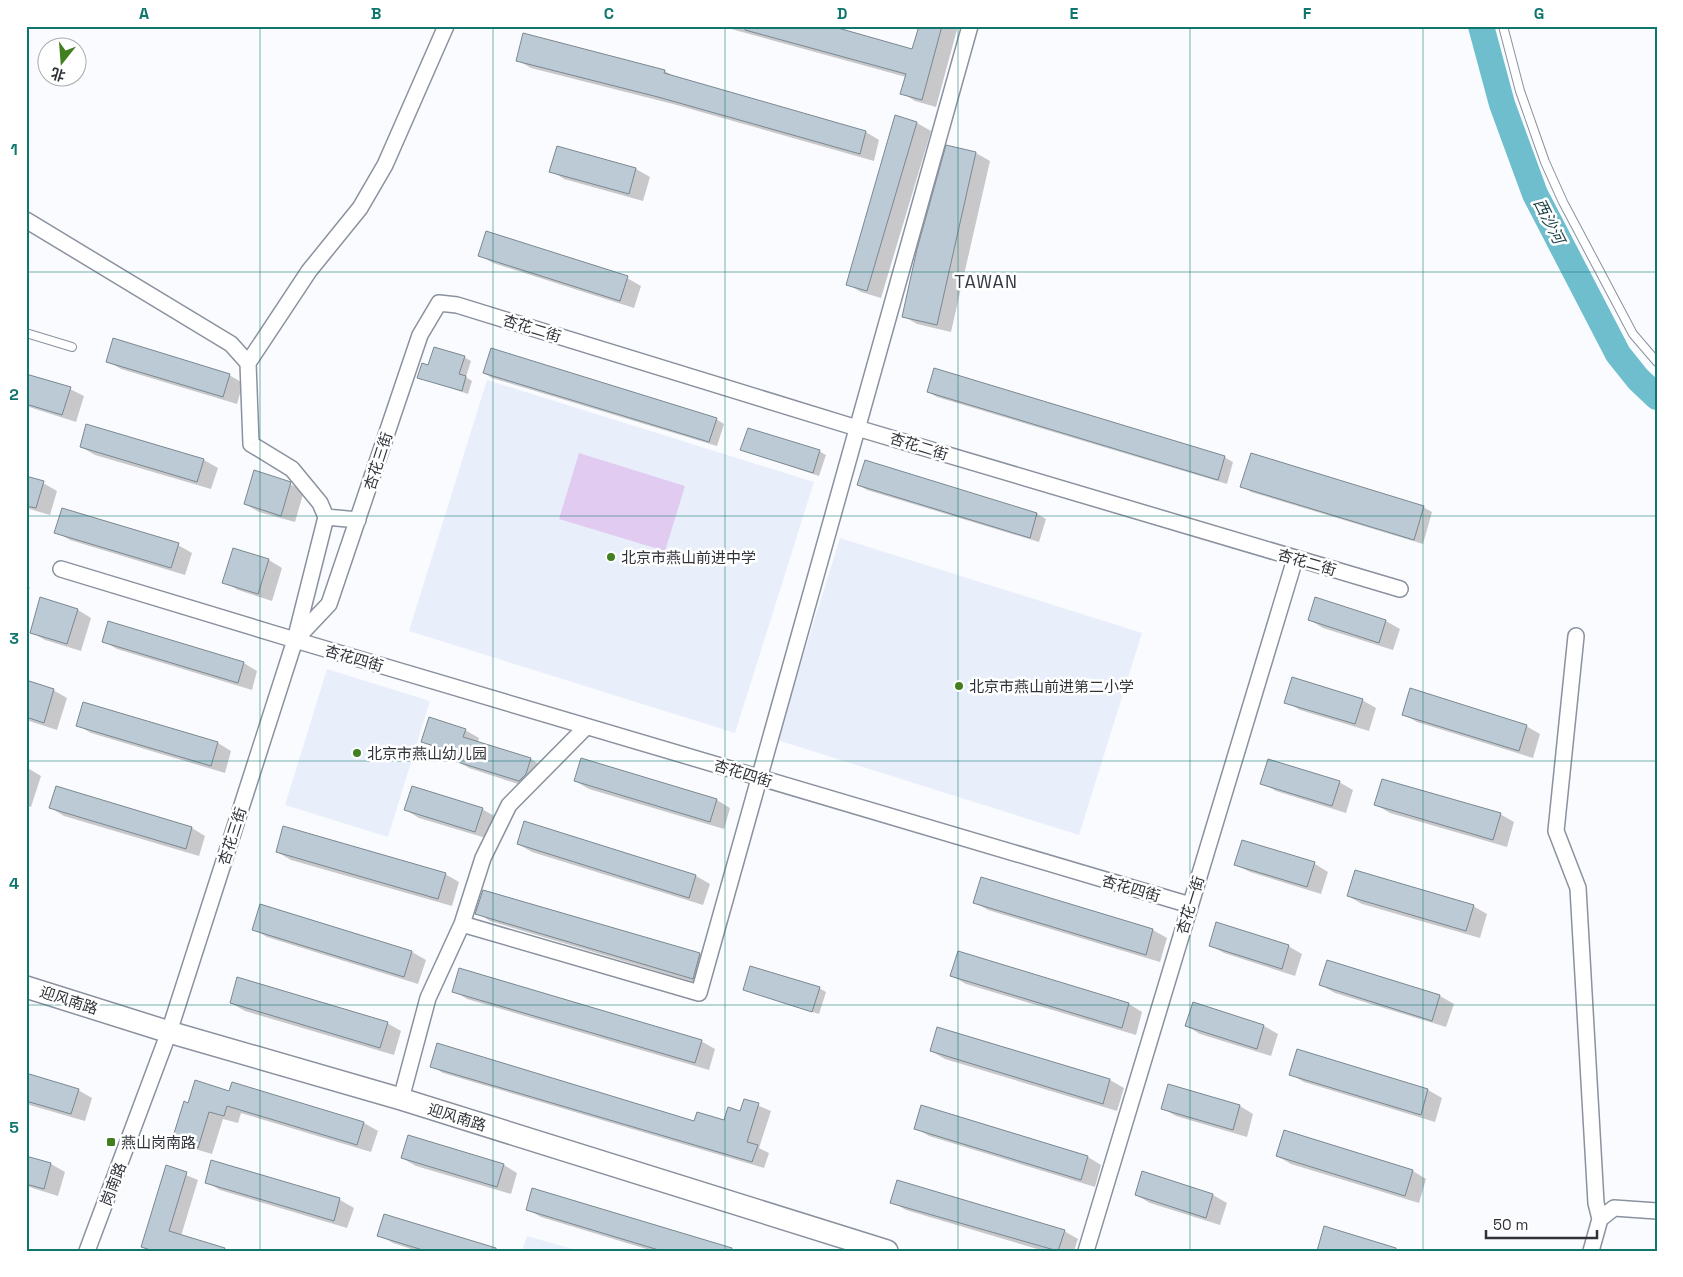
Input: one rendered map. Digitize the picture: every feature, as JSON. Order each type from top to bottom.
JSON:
[{"type":"street","points":[[358,520],[326,517],[320,503],[292,469],[251,444],[248,363],[309,271],[360,208],[385,165],[446,26]]},
{"type":"street","points":[[462,924],[699,993],[970,26]]},
{"type":"street","points":[[26,220],[231,344],[248,363]]},
{"type":"street","name":"杏花二街","points":[[439,303],[458,305],[858,428],[1400,589]]},
{"type":"street","name":"杏花三街","points":[[296,640],[330,604],[420,335],[439,303]]},
{"type":"street","name":"杏花三街","points":[[168,1032],[296,640],[326,517]]},
{"type":"street","name":"杏花一街","points":[[1086,1251],[1295,559]]},
{"type":"street","name":"杏花四街","points":[[61,569],[1190,905]]},
{"type":"street","points":[[1576,636],[1556,831],[1578,888],[1596,1203],[1600,1219],[1591,1251]]},
{"type":"street","points":[[401,1099],[428,998],[462,924],[483,858],[509,805],[586,726]]},
{"type":"street","name":"迎风南路","points":[[26,986],[168,1032],[401,1099],[887,1251]]},
{"type":"street","name":"岗南路","points":[[87,1251],[168,1032]]},
{"type":"street","points":[[1600,1219],[1614,1208],[1657,1211]]},
{"type":"lane","points":[[1503,26],[1520,91],[1545,162],[1563,202],[1633,334],[1648,354],[1657,362]]},
{"type":"lane","points":[[26,333],[72,347]]},
{"type":"shaded area","name":"北京市燕山前进中学","points":[[487,380],[814,482],[735,733],[409,631]]},
{"type":"shaded area","points":[[579,453],[685,486],[665,551],[559,519]]},
{"type":"shaded area","name":"北京市燕山前进第二小学","points":[[840,538],[1142,633],[1079,835],[777,740]]},
{"type":"shaded area","name":"北京市燕山幼儿园","points":[[327,669],[430,701],[388,837],[285,805]]},
{"type":"shaded area","points":[[527,1236],[580,1251],[522,1251]]},
{"type":"building","points":[[745,26],[831,26],[912,49],[919,26],[942,26],[922,100],[900,94],[906,74],[745,30]]},
{"type":"building","points":[[523,33],[665,70],[664,73],[866,131],[860,154],[658,97],[516,61]]},
{"type":"building","points":[[895,115],[917,122],[867,291],[846,285]]},
{"type":"building","points":[[946,145],[976,152],[937,325],[902,317],[917,249]]},
{"type":"building","points":[[557,146],[636,168],[629,194],[549,172]]},
{"type":"building","points":[[486,231],[628,276],[620,301],[478,256]]},
{"type":"building","points":[[113,338],[230,374],[223,397],[106,362]]},
{"type":"building","points":[[434,347],[465,356],[459,374],[466,376],[462,391],[417,378],[422,363],[428,365]]},
{"type":"building","points":[[491,348],[717,418],[709,442],[483,373]]},
{"type":"building","points":[[934,368],[1225,456],[1218,480],[927,392]]},
{"type":"building","points":[[26,374],[71,387],[62,415],[26,404]]},
{"type":"building","points":[[86,424],[204,459],[197,482],[80,447]]},
{"type":"building","points":[[748,428],[820,450],[813,473],[740,450]]},
{"type":"building","points":[[1251,453],[1424,506],[1414,540],[1240,487]]},
{"type":"building","points":[[865,460],[1037,513],[1030,538],[857,485]]},
{"type":"building","points":[[254,470],[291,482],[281,516],[244,504]]},
{"type":"building","points":[[26,476],[44,481],[36,508],[26,506]]},
{"type":"building","points":[[62,508],[179,543],[171,568],[54,533]]},
{"type":"building","points":[[233,548],[269,559],[258,594],[222,583]]},
{"type":"building","points":[[40,597],[78,609],[67,644],[30,633]]},
{"type":"building","points":[[1315,597],[1386,620],[1379,643],[1308,620]]},
{"type":"building","points":[[108,621],[244,662],[238,683],[102,642]]},
{"type":"building","points":[[1292,677],[1363,699],[1355,724],[1284,703]]},
{"type":"building","points":[[26,680],[54,689],[44,723],[26,717]]},
{"type":"building","points":[[1410,688],[1527,725],[1519,751],[1402,715]]},
{"type":"building","points":[[83,702],[218,742],[211,766],[76,726]]},
{"type":"building","points":[[429,717],[466,729],[463,737],[531,758],[526,774],[519,781],[454,761],[457,753],[421,742]]},
{"type":"building","points":[[581,758],[717,799],[710,822],[574,781]]},
{"type":"building","points":[[1268,759],[1340,781],[1332,806],[1260,784]]},
{"type":"building","points":[[1382,779],[1501,813],[1493,840],[1374,805]]},
{"type":"building","points":[[56,786],[192,827],[186,849],[49,808]]},
{"type":"building","points":[[412,786],[483,808],[475,832],[404,810]]},
{"type":"building","points":[[524,821],[696,875],[689,898],[517,844]]},
{"type":"building","points":[[283,826],[446,873],[438,899],[276,852]]},
{"type":"building","points":[[1242,840],[1315,862],[1307,887],[1234,865]]},
{"type":"building","points":[[1355,870],[1474,905],[1466,931],[1347,896]]},
{"type":"building","points":[[981,877],[1153,929],[1146,955],[973,903]]},
{"type":"building","points":[[483,890],[700,953],[693,979],[475,914]]},
{"type":"building","points":[[260,904],[412,951],[404,977],[252,930]]},
{"type":"building","points":[[1216,922],[1289,945],[1282,969],[1209,946]]},
{"type":"building","points":[[958,951],[1129,1003],[1122,1028],[950,976]]},
{"type":"building","points":[[1327,960],[1440,995],[1432,1021],[1319,985]]},
{"type":"building","points":[[750,966],[820,987],[812,1012],[743,990]]},
{"type":"building","points":[[459,968],[702,1040],[695,1063],[452,992]]},
{"type":"building","points":[[237,977],[388,1022],[380,1048],[230,1003]]},
{"type":"building","points":[[1193,1002],[1264,1025],[1257,1049],[1185,1026]]},
{"type":"building","points":[[937,1027],[1110,1079],[1103,1104],[930,1051]]},
{"type":"building","points":[[437,1043],[694,1121],[697,1112],[724,1120],[728,1107],[740,1111],[744,1099],[759,1103],[747,1142],[758,1145],[752,1162],[430,1067]]},
{"type":"building","points":[[1297,1049],[1428,1089],[1421,1115],[1289,1075]]},
{"type":"building","points":[[26,1073],[79,1089],[71,1114],[26,1101]]},
{"type":"building","points":[[195,1080],[229,1091],[232,1082],[364,1122],[357,1145],[227,1106],[224,1116],[209,1112],[198,1148],[172,1140],[184,1101],[188,1103]]},
{"type":"building","points":[[1168,1084],[1240,1105],[1233,1130],[1161,1109]]},
{"type":"building","points":[[921,1105],[1088,1156],[1081,1180],[914,1129]]},
{"type":"building","points":[[1284,1130],[1413,1170],[1405,1196],[1276,1156]]},
{"type":"building","points":[[408,1135],[504,1164],[497,1187],[401,1158]]},
{"type":"building","points":[[26,1156],[51,1163],[44,1189],[26,1184]]},
{"type":"building","points":[[211,1160],[340,1198],[334,1221],[205,1183]]},
{"type":"building","points":[[166,1165],[187,1172],[169,1231],[225,1248],[224,1251],[154,1251],[141,1247]]},
{"type":"building","points":[[1142,1171],[1213,1194],[1206,1218],[1135,1195]]},
{"type":"building","points":[[897,1180],[1065,1230],[1058,1251],[890,1203]]},
{"type":"building","points":[[532,1188],[732,1248],[731,1251],[662,1251],[526,1210]]},
{"type":"building","points":[[384,1214],[496,1248],[496,1251],[426,1251],[377,1236]]},
{"type":"building","points":[[1324,1226],[1396,1248],[1396,1251],[1317,1251]]},
{"type":"waterway","name":"西沙河","points":[[1481,26],[1502,104],[1535,194],[1618,354],[1638,379],[1657,397]]},
{"type":"place","name":"北京市燕山前进中学","points":[[611,557]]},
{"type":"place","name":"北京市燕山前进第二小学","points":[[959,686]]},
{"type":"place","name":"北京市燕山幼儿园","points":[[357,753]]},
{"type":"place","name":"燕山岗南路","points":[[111,1142]]},
{"type":"district","name":"TAWAN","points":[[986,281]]}]
